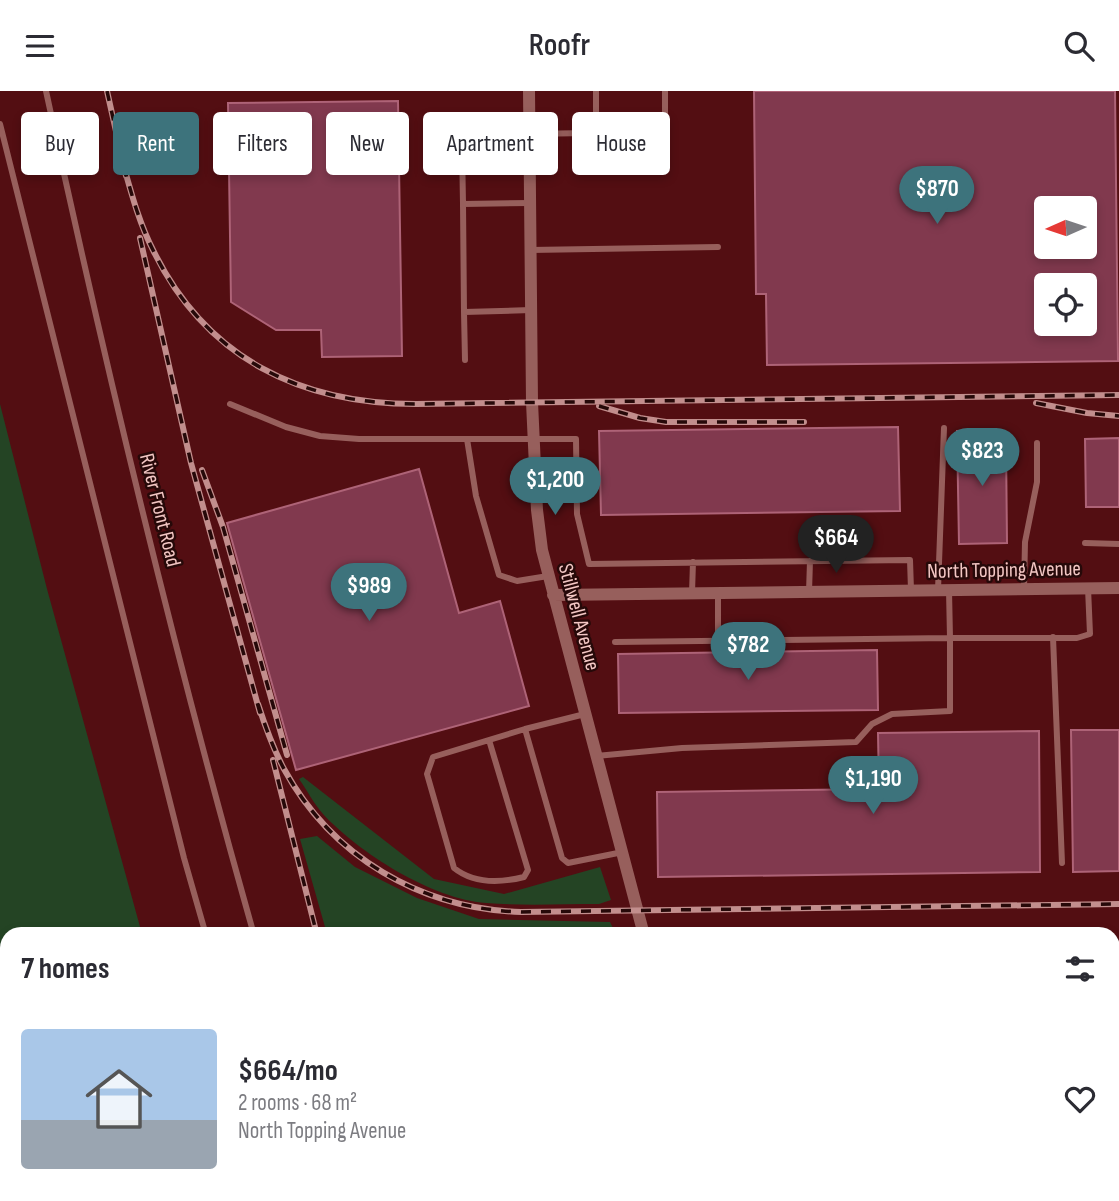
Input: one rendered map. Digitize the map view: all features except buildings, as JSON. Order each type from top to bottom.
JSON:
[{"type":"street","name":"Stillwell Avenue","points":[[529,91],[529,112]]},
{"type":"street","name":"Stillwell Avenue","points":[[530,175],[537,510],[548,576],[642,927]]},
{"type":"street","name":"North Topping Avenue","points":[[553,594],[1119,588]]},
{"type":"lane","name":"River Front Road","points":[[46,91],[110,379],[167,611],[252,927]]},
{"type":"lane","points":[[596,91],[596,112]]},
{"type":"lane","points":[[665,91],[665,112]]},
{"type":"lane","points":[[0,124],[184,858],[204,927]]},
{"type":"lane","points":[[462,175],[465,360]]},
{"type":"lane","points":[[463,204],[530,203]]},
{"type":"lane","points":[[530,250],[718,247]]},
{"type":"lane","points":[[464,312],[531,310]]},
{"type":"lane","points":[[230,404],[286,427],[320,436],[359,439],[576,439],[577,514],[589,564],[910,560],[911,590]]},
{"type":"lane","points":[[596,756],[682,748],[856,742],[872,724],[892,714],[950,711],[950,638],[944,590],[944,428]]},
{"type":"lane","points":[[467,439],[476,496],[499,575],[517,581],[548,576]]},
{"type":"lane","points":[[1024,589],[1025,542],[1037,482],[1037,443]]},
{"type":"lane","points":[[1085,543],[1119,544]]},
{"type":"lane","points":[[809,592],[810,561]]},
{"type":"lane","points":[[692,593],[693,562]]},
{"type":"lane","points":[[615,642],[1077,638],[1090,634],[1088,588]]},
{"type":"lane","points":[[718,593],[718,641]]},
{"type":"lane","points":[[1053,637],[1062,863]]},
{"type":"lane","points":[[489,740],[528,870],[524,877],[503,882],[466,877],[454,868],[427,774],[433,757],[489,740],[585,714]]},
{"type":"lane","points":[[525,730],[562,857],[568,863],[581,862],[622,852]]},
{"type":"green space","points":[[0,404],[47,589],[140,927],[0,927]]},
{"type":"green space","points":[[303,777],[434,879],[504,894],[600,867],[611,900],[599,904],[500,904],[465,900],[443,893],[398,872],[356,844],[320,810],[299,779]]},
{"type":"green space","points":[[317,836],[355,867],[417,898],[479,919],[610,922],[612,927],[325,927],[300,839]]},
{"type":"railway","points":[[107,91],[126,176]]},
{"type":"railway","points":[[126,175],[140,221],[154,252],[176,289],[201,321],[230,347],[262,368],[297,384],[334,395],[374,402],[416,404],[1119,395]]},
{"type":"railway","points":[[140,238],[191,463],[260,713]]},
{"type":"railway","points":[[1036,403],[1119,416]]},
{"type":"railway","points":[[599,406],[640,418],[666,422],[804,422]]},
{"type":"railway","points":[[202,470],[223,527],[287,755]]},
{"type":"railway","points":[[258,704],[284,769],[327,828],[354,852],[383,872],[415,889],[449,901],[484,909],[521,912],[1119,904]]},
{"type":"railway","points":[[273,760],[315,927]]}]
